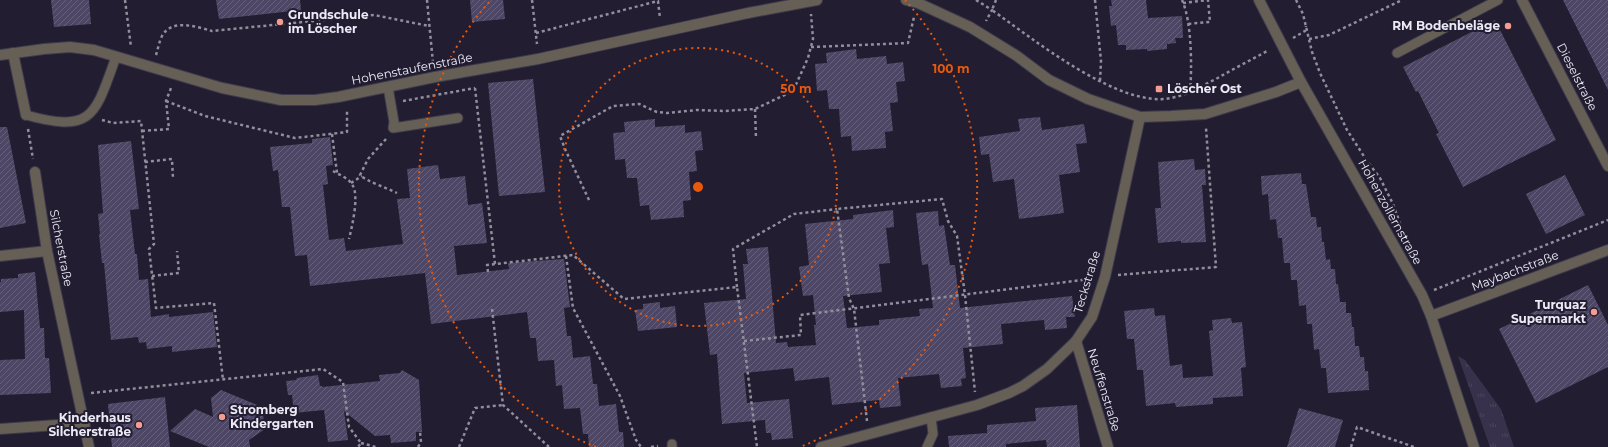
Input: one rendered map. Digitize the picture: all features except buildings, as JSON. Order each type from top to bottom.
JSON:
[{"type":"street","points":[[906,0],[918,3],[970,26],[1017,56],[1049,80],[1088,99],[1140,117],[1205,114],[1276,92],[1301,82]]},
{"type":"street","name":"Hohenzollernstraße","points":[[1259,0],[1301,82],[1422,295],[1431,316],[1474,447]]},
{"type":"street","name":"Dieselstraße","points":[[1522,0],[1608,166]]},
{"type":"street","name":"Hohenstaufenstraße","points":[[0,55],[13,52],[70,47],[94,50],[222,88],[281,100],[301,100],[330,98],[435,77],[538,59],[813,1]]},
{"type":"street","points":[[13,52],[26,115]]},
{"type":"street","name":"Teckstraße","points":[[821,447],[977,405],[1009,393],[1023,386],[1047,369],[1076,341],[1092,317],[1105,277],[1140,117]]},
{"type":"street","name":"Silcherstraße","points":[[35,172],[47,251],[89,447]]},
{"type":"street","name":"Maybachstraße","points":[[1431,316],[1608,250]]},
{"type":"street","points":[[0,256],[47,251]]},
{"type":"street","name":"Neuffenstraße","points":[[1076,341],[1108,447]]},
{"type":"street","points":[[0,429],[85,423]]},
{"type":"lane","points":[[1397,53],[1498,0]]},
{"type":"lane","points":[[26,115],[48,121],[66,123],[84,119],[94,110],[100,100],[116,57]]},
{"type":"lane","points":[[388,87],[394,122],[393,128],[458,118]]},
{"type":"lane","points":[[927,447],[932,434],[931,417]]},
{"type":"path","points":[[125,0],[133,62]]},
{"type":"path","points":[[427,0],[435,77]]},
{"type":"path","points":[[532,0],[538,59]]},
{"type":"path","points":[[536,34],[662,0]]},
{"type":"path","points":[[976,0],[1089,76],[1129,93],[1151,99],[1170,99],[1190,93],[1306,31],[1306,26]]},
{"type":"path","points":[[980,32],[996,0]]},
{"type":"path","points":[[1095,0],[1101,61],[1100,81]]},
{"type":"path","points":[[1188,24],[1210,22],[1208,0],[1182,2],[1188,24],[1192,67],[1190,93]]},
{"type":"path","points":[[1296,0],[1306,26],[1320,73],[1347,130],[1380,178],[1393,204],[1403,230]]},
{"type":"path","points":[[1310,39],[1329,35],[1402,0]]},
{"type":"path","points":[[658,1],[662,32]]},
{"type":"path","points":[[589,200],[560,136],[613,106],[639,104],[657,112],[668,113],[697,110],[724,111],[755,109],[793,91],[808,58],[813,39],[813,1]]},
{"type":"path","points":[[811,47],[908,43],[918,3]]},
{"type":"path","points":[[152,68],[162,37],[166,31],[176,26],[187,25],[212,31],[374,15],[429,26]]},
{"type":"path","points":[[473,70],[495,264]]},
{"type":"path","points":[[142,131],[169,129],[166,101],[175,74]]},
{"type":"path","points":[[755,109],[756,138]]},
{"type":"path","points":[[744,341],[801,335],[800,315],[1105,277],[1216,267],[1205,114]]},
{"type":"path","points":[[26,115],[35,172]]},
{"type":"path","points":[[119,122],[141,121],[154,244],[148,249],[156,308],[214,302],[223,380]]},
{"type":"path","points":[[393,128],[391,133],[368,159],[360,175],[364,179],[370,180],[396,193]]},
{"type":"path","points":[[332,134],[337,173]]},
{"type":"path","points":[[145,162],[172,159],[174,179]]},
{"type":"path","points":[[333,171],[348,179],[354,186],[354,215],[349,239]]},
{"type":"path","points":[[350,182],[358,180],[362,176]]},
{"type":"path","points":[[757,447],[733,249],[794,214],[942,199],[948,221],[957,236],[977,405]]},
{"type":"path","points":[[837,209],[848,298],[854,309],[869,433]]},
{"type":"path","points":[[1422,295],[1608,220]]},
{"type":"path","points":[[152,276],[179,273],[177,251]]},
{"type":"path","points":[[488,272],[487,264],[573,255],[624,299],[737,286]]},
{"type":"path","points":[[566,256],[573,308],[620,396],[636,440],[641,447]]},
{"type":"path","points":[[1432,287],[1436,290],[1447,310]]},
{"type":"path","points":[[492,309],[503,405],[549,447]]},
{"type":"path","points":[[78,396],[94,393],[323,369],[343,382],[349,427],[361,443],[376,447]]},
{"type":"path","points":[[458,447],[475,408],[503,405]]},
{"type":"path","points":[[1351,447],[1357,427],[1414,447]]},
{"type":"path","points":[[418,447],[421,442],[420,432]]},
{"type":"path","points":[[358,447],[361,443]]},
{"type":"green space","points":[[1458,356],[1465,360],[1501,409],[1514,447],[1490,447]]},
{"type":"place","name":"Grundschule im Löscher","points":[[280,22]]},
{"type":"place","name":"RM Bodenbeläge","points":[[1508,26]]},
{"type":"place","name":"Löscher Ost","points":[[1159,89]]},
{"type":"place","name":"Turquaz Supermarkt","points":[[1594,312]]},
{"type":"place","name":"Stromberg Kindergarten","points":[[222,417]]},
{"type":"place","name":"Kinderhaus Silcherstraße","points":[[139,425]]}]
